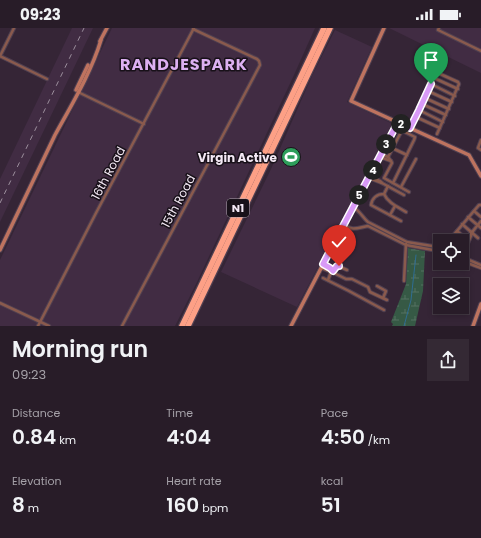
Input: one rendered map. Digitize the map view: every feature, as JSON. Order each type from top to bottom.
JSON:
[{"type":"highway","points":[[302,73],[321,28]]},
{"type":"highway","name":"N1","points":[[182,326],[324,28]]},
{"type":"highway","name":"N1","points":[[188,326],[330,28]]},
{"type":"highway","points":[[296,100],[304,90],[334,28]]},
{"type":"street","points":[[14,28],[0,56],[47,79]]},
{"type":"street","points":[[0,250],[95,55],[106,28]]},
{"type":"street","points":[[384,28],[351,101],[469,155],[481,176]]},
{"type":"street","name":"15th Road","points":[[122,326],[259,67],[260,62],[257,59],[194,29]]},
{"type":"street","name":"16th Road","points":[[38,326],[194,29]]},
{"type":"street","points":[[439,29],[481,51]]},
{"type":"street","points":[[410,128],[435,74],[438,73],[460,84],[437,134]]},
{"type":"street","points":[[434,78],[458,89]]},
{"type":"street","points":[[431,84],[455,96]]},
{"type":"street","points":[[428,91],[452,102]]},
{"type":"street","points":[[77,92],[144,124]]},
{"type":"street","points":[[425,98],[449,109]]},
{"type":"street","points":[[422,104],[446,115]]},
{"type":"street","points":[[419,110],[443,122]]},
{"type":"street","points":[[416,117],[440,128]]},
{"type":"street","points":[[291,326],[398,122]]},
{"type":"street","points":[[387,157],[401,132],[403,131],[414,136],[414,140],[393,183]]},
{"type":"street","points":[[481,140],[478,148],[481,150]]},
{"type":"street","points":[[392,148],[407,155]]},
{"type":"street","points":[[381,155],[387,157],[391,161]]},
{"type":"street","points":[[381,155],[391,161]]},
{"type":"street","points":[[401,187],[416,158]]},
{"type":"street","points":[[391,161],[392,163],[384,178],[409,192]]},
{"type":"street","points":[[369,177],[404,195]]},
{"type":"street","points":[[384,194],[388,186]]},
{"type":"street","points":[[384,194],[395,206],[406,212]]},
{"type":"street","points":[[384,194],[375,196],[371,205],[401,221]]},
{"type":"street","points":[[454,234],[479,204],[481,206]]},
{"type":"street","points":[[390,215],[395,206]]},
{"type":"street","points":[[353,207],[358,210],[365,220],[406,244],[433,246]]},
{"type":"street","points":[[474,211],[481,216]]},
{"type":"street","points":[[468,217],[481,228]]},
{"type":"street","points":[[469,239],[472,232],[481,221]]},
{"type":"street","points":[[462,224],[478,238]]},
{"type":"street","points":[[343,225],[354,229],[368,226],[406,244],[433,250]]},
{"type":"street","points":[[457,231],[460,234]]},
{"type":"street","points":[[404,281],[406,244]]},
{"type":"street","points":[[469,260],[481,265]]},
{"type":"street","points":[[469,264],[481,268]]},
{"type":"street","points":[[322,266],[346,279],[352,279],[368,287],[370,292],[387,300]]},
{"type":"street","points":[[328,280],[338,266],[347,270]]},
{"type":"street","points":[[322,278],[384,310]]},
{"type":"street","points":[[377,286],[386,291],[383,298]]},
{"type":"street","points":[[0,303],[49,326]]},
{"type":"street","points":[[473,326],[481,305]]},
{"type":"shaded area","points":[[72,28],[93,28],[0,222],[0,179]]},
{"type":"shaded area","points":[[112,28],[315,28],[198,280],[175,326],[0,326],[0,260]]},
{"type":"shaded area","points":[[389,28],[481,28],[481,73]]},
{"type":"shaded area","points":[[335,30],[372,47],[347,102],[393,124],[297,307],[221,272],[271,169],[312,76]]},
{"type":"green space","points":[[408,248],[425,251],[423,291],[415,326],[392,326],[393,324],[391,322],[406,284]]},
{"type":"waterway","points":[[404,326],[411,300],[416,255]]},
{"type":"railway","points":[[0,203],[84,28]]},
{"type":"place","name":"Virgin Active","points":[[291,157]]},
{"type":"district","name":"RANDJESPARK","points":[[184,64]]},
{"type":"route","points":[[339,266],[337,266],[333,271],[323,264],[398,122],[410,128],[431,84]]}]
